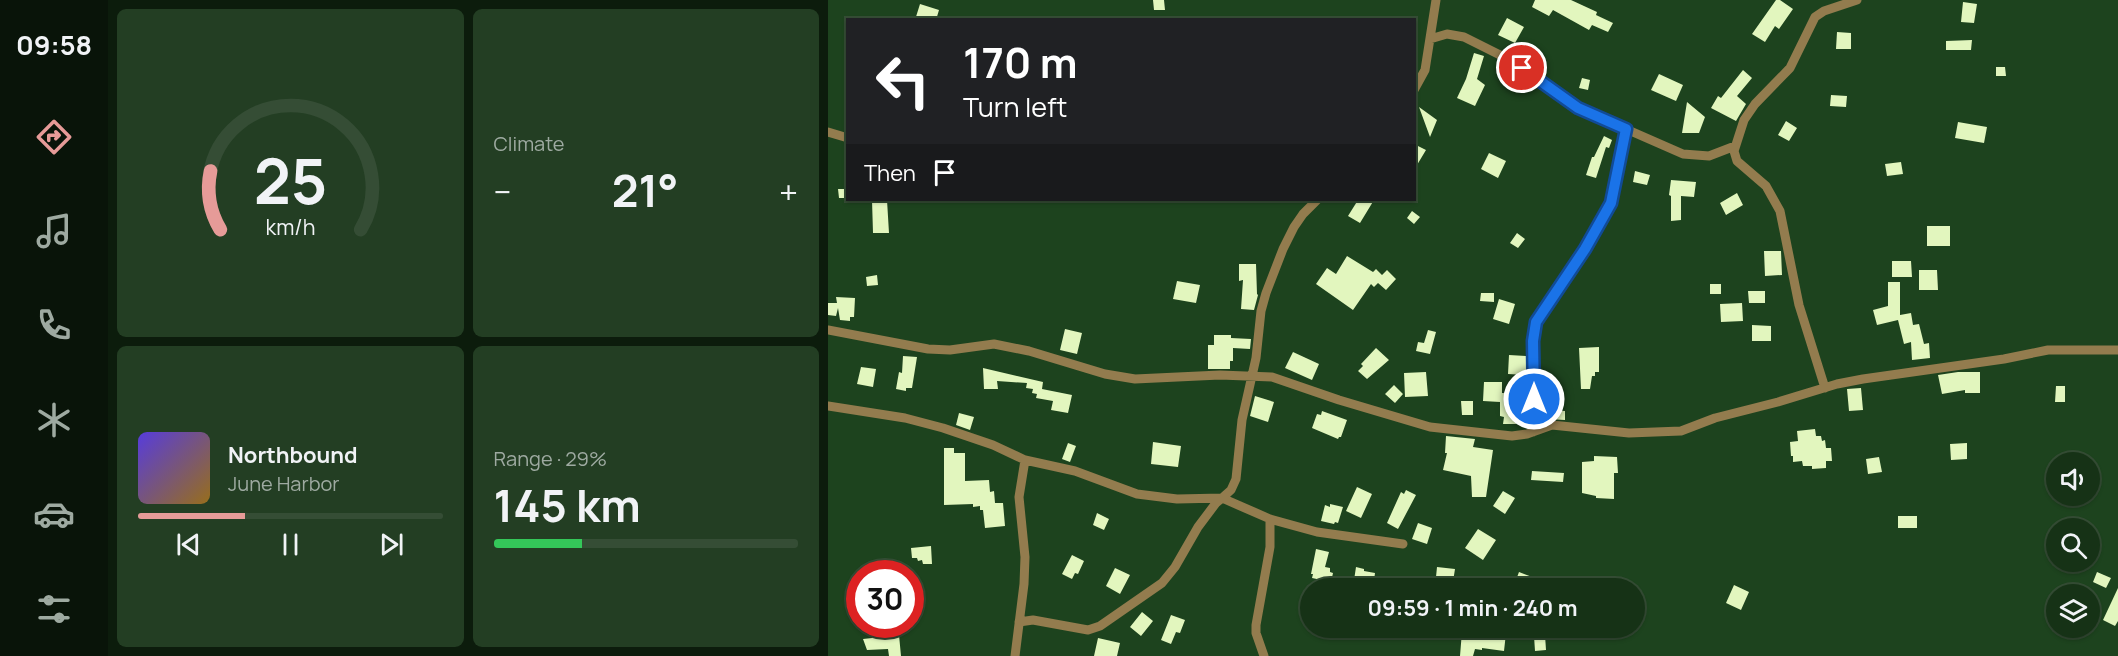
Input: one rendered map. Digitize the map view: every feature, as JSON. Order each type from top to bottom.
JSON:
[{"type":"street","points":[[1416,86],[1425,70],[1436,0]]},
{"type":"street","points":[[1822,0],[1824,11]]},
{"type":"street","points":[[1825,388],[1799,305],[1780,212],[1766,186],[1737,161],[1735,146],[1744,120],[1755,104],[1790,68],[1815,17],[1824,11],[1857,0]]},
{"type":"street","points":[[1431,39],[1447,34],[1464,37],[1508,59],[1578,108],[1683,154],[1714,155],[1735,146]]},
{"type":"street","points":[[1533,432],[1533,341],[1536,322],[1585,249],[1611,203],[1626,129]]},
{"type":"street","points":[[828,132],[846,137]]},
{"type":"street","points":[[1019,622],[1033,620],[1088,630],[1108,621],[1162,583],[1175,567],[1215,503],[1232,490],[1236,479],[1242,420],[1250,376],[1256,358],[1261,311],[1266,293],[1294,227],[1316,201]]},
{"type":"street","points":[[828,330],[928,349],[950,350],[994,344],[1029,351],[1105,374],[1135,379],[1220,375],[1272,377],[1339,400],[1435,428],[1512,436],[1533,432],[1545,426],[1559,425],[1636,433],[1681,430],[1715,418],[1837,384],[2048,350],[2118,350]]},
{"type":"street","points":[[828,406],[905,418],[943,428],[993,445],[1025,460],[1075,471],[1137,494],[1177,499],[1222,498],[1270,519],[1317,532],[1403,544]]},
{"type":"street","points":[[1015,656],[1025,557],[1019,497],[1025,460]]},
{"type":"street","points":[[1264,656],[1256,625],[1270,547],[1270,519]]},
{"type":"building","points":[[1153,0],[1164,0],[1165,10],[1154,10]]},
{"type":"building","points":[[1535,0],[1571,0],[1597,12],[1596,15],[1613,23],[1608,32],[1592,25],[1589,30],[1553,10],[1549,16],[1532,7]]},
{"type":"building","points":[[1776,0],[1780,0],[1793,9],[1779,29],[1775,26],[1765,42],[1752,34]]},
{"type":"building","points":[[1963,2],[1977,4],[1974,23],[1961,22]]},
{"type":"building","points":[[920,4],[939,10],[937,18],[916,18]]},
{"type":"building","points":[[1507,18],[1524,27],[1515,43],[1498,35]]},
{"type":"building","points":[[1837,32],[1851,33],[1851,49],[1836,49]]},
{"type":"building","points":[[1972,40],[1971,50],[1946,50],[1946,41]]},
{"type":"building","points":[[1474,53],[1484,56],[1477,79],[1485,85],[1475,106],[1457,98]]},
{"type":"building","points":[[1996,67],[2005,67],[2006,76],[1996,76]]},
{"type":"building","points":[[1743,70],[1752,78],[1737,96],[1746,104],[1736,121],[1711,108],[1718,96],[1721,98]]},
{"type":"building","points":[[1659,74],[1683,85],[1676,101],[1651,90]]},
{"type":"building","points":[[1582,78],[1590,80],[1588,90],[1579,88]]},
{"type":"building","points":[[1831,95],[1847,96],[1846,107],[1830,106]]},
{"type":"building","points":[[1687,102],[1705,117],[1699,133],[1682,133]]},
{"type":"building","points":[[1419,107],[1437,120],[1430,137]]},
{"type":"building","points":[[1786,121],[1797,128],[1789,141],[1778,135]]},
{"type":"building","points":[[1958,122],[1987,127],[1984,143],[1955,138]]},
{"type":"building","points":[[1604,136],[1612,140],[1609,148],[1606,147],[1596,178],[1586,175],[1592,157]]},
{"type":"building","points":[[1416,145],[1426,150],[1416,167]]},
{"type":"building","points":[[1489,153],[1506,161],[1498,178],[1481,169]]},
{"type":"building","points":[[1901,162],[1903,174],[1887,176],[1885,164]]},
{"type":"building","points":[[1635,171],[1650,175],[1647,185],[1633,182]]},
{"type":"building","points":[[1671,180],[1696,182],[1694,197],[1681,196],[1681,220],[1671,221],[1671,196],[1669,195]]},
{"type":"building","points":[[838,189],[846,189],[846,198],[839,198]]},
{"type":"building","points":[[1737,193],[1743,205],[1726,215],[1720,203]]},
{"type":"building","points":[[872,201],[887,201],[889,233],[873,233]]},
{"type":"building","points":[[1357,201],[1373,201],[1360,223],[1348,216]]},
{"type":"building","points":[[1412,211],[1420,217],[1414,224],[1407,218]]},
{"type":"building","points":[[1927,226],[1950,226],[1950,246],[1927,246]]},
{"type":"building","points":[[1517,233],[1525,239],[1518,248],[1510,243]]},
{"type":"building","points":[[1764,251],[1781,251],[1782,275],[1765,276]]},
{"type":"building","points":[[1347,256],[1373,272],[1376,269],[1382,275],[1387,270],[1396,279],[1386,290],[1378,283],[1374,287],[1371,284],[1353,310],[1316,284],[1327,268],[1336,274]]},
{"type":"building","points":[[1892,261],[1911,261],[1912,277],[1892,277]]},
{"type":"building","points":[[1239,264],[1256,264],[1258,295],[1254,310],[1241,309],[1243,280],[1239,281]]},
{"type":"building","points":[[1919,270],[1937,270],[1938,290],[1919,290]]},
{"type":"building","points":[[877,275],[878,285],[867,286],[866,277]]},
{"type":"building","points":[[1177,281],[1200,285],[1196,303],[1173,299]]},
{"type":"building","points":[[1888,282],[1900,282],[1900,315],[1911,313],[1913,325],[1919,324],[1924,344],[1929,343],[1930,358],[1912,360],[1911,342],[1904,344],[1898,320],[1877,325],[1873,310],[1888,306]]},
{"type":"building","points":[[1710,284],[1721,284],[1721,294],[1710,294]]},
{"type":"building","points":[[1748,291],[1765,291],[1765,303],[1749,303]]},
{"type":"building","points":[[1481,293],[1494,293],[1494,302],[1480,301]]},
{"type":"building","points":[[836,297],[855,298],[854,317],[850,317],[850,321],[840,320],[838,308],[836,316],[828,315],[828,303],[837,303]]},
{"type":"building","points":[[1499,299],[1515,304],[1509,324],[1493,319]]},
{"type":"building","points":[[1742,303],[1743,321],[1721,322],[1720,304]]},
{"type":"building","points":[[1752,325],[1771,326],[1771,341],[1752,341]]},
{"type":"building","points":[[1065,329],[1082,333],[1077,354],[1060,350]]},
{"type":"building","points":[[1428,330],[1436,332],[1430,354],[1416,351],[1418,342],[1424,343]]},
{"type":"building","points":[[1214,335],[1231,335],[1231,338],[1251,339],[1250,349],[1233,348],[1233,361],[1230,361],[1230,369],[1208,369],[1208,345],[1214,345]]},
{"type":"building","points":[[1599,347],[1599,372],[1595,372],[1595,376],[1592,376],[1590,389],[1581,389],[1579,348]]},
{"type":"building","points":[[1376,348],[1389,360],[1367,379],[1358,371],[1363,366],[1361,364]]},
{"type":"building","points":[[1293,352],[1319,364],[1312,380],[1285,368]]},
{"type":"building","points":[[1509,355],[1526,356],[1526,375],[1508,374]]},
{"type":"building","points":[[903,356],[917,357],[912,388],[906,388],[906,391],[896,389],[899,372],[902,373]]},
{"type":"building","points":[[861,367],[876,369],[873,387],[857,384]]},
{"type":"building","points":[[983,368],[1043,382],[1042,389],[1072,395],[1068,413],[1051,410],[1053,401],[1036,398],[1037,394],[1032,393],[1033,389],[1026,388],[1027,383],[997,381],[998,389],[984,389]]},
{"type":"building","points":[[1426,372],[1428,396],[1405,397],[1404,373]]},
{"type":"building","points":[[1980,372],[1980,393],[1965,393],[1965,390],[1942,394],[1938,375]]},
{"type":"building","points":[[1484,382],[1502,382],[1502,393],[1526,394],[1526,416],[1523,416],[1521,422],[1503,424],[1504,417],[1500,416],[1500,402],[1483,401]]},
{"type":"building","points":[[1394,385],[1403,394],[1395,403],[1385,394]]},
{"type":"building","points":[[2056,386],[2065,386],[2065,402],[2055,402]]},
{"type":"building","points":[[1861,388],[1863,410],[1849,411],[1847,389]]},
{"type":"building","points":[[1255,396],[1274,402],[1268,422],[1250,416]]},
{"type":"building","points":[[1461,401],[1473,401],[1473,415],[1462,415]]},
{"type":"building","points":[[1549,410],[1565,411],[1565,420],[1548,419]]},
{"type":"building","points":[[1322,411],[1347,420],[1341,437],[1338,439],[1312,428],[1317,414],[1321,415]]},
{"type":"building","points":[[959,413],[974,417],[970,430],[956,425]]},
{"type":"building","points":[[1815,429],[1816,436],[1821,436],[1822,441],[1825,440],[1826,448],[1831,448],[1832,461],[1826,461],[1826,468],[1812,469],[1812,466],[1803,466],[1802,461],[1793,462],[1793,456],[1791,456],[1790,442],[1798,441],[1797,431]]},
{"type":"building","points":[[1446,436],[1475,439],[1473,447],[1493,450],[1486,497],[1472,497],[1471,476],[1443,470],[1447,453],[1445,453]]},
{"type":"building","points":[[1153,442],[1181,446],[1178,467],[1151,464]]},
{"type":"building","points":[[1068,443],[1076,446],[1070,462],[1062,459]]},
{"type":"building","points":[[1967,443],[1967,459],[1951,460],[1950,444]]},
{"type":"building","points":[[944,448],[954,448],[954,453],[965,453],[965,481],[989,480],[990,492],[994,491],[995,503],[1003,503],[1005,526],[985,528],[983,510],[980,510],[980,506],[973,507],[973,504],[944,505]]},
{"type":"building","points":[[1594,456],[1617,457],[1618,473],[1614,473],[1614,499],[1596,498],[1596,496],[1582,493],[1582,462],[1594,461]]},
{"type":"building","points":[[1879,457],[1882,472],[1868,474],[1866,459]]},
{"type":"building","points":[[1532,471],[1564,473],[1563,482],[1531,480]]},
{"type":"building","points":[[1357,487],[1372,494],[1361,518],[1346,511]]},
{"type":"building","points":[[1406,490],[1416,495],[1398,529],[1387,523],[1401,492],[1404,494]]},
{"type":"building","points":[[1503,491],[1515,498],[1505,514],[1493,506]]},
{"type":"building","points":[[1330,504],[1343,507],[1338,523],[1321,521],[1325,505],[1330,507]]},
{"type":"building","points":[[1097,513],[1109,519],[1104,530],[1093,525]]},
{"type":"building","points":[[1898,516],[1917,516],[1917,528],[1898,528]]},
{"type":"building","points":[[1418,523],[1432,528],[1427,544],[1412,539]]},
{"type":"building","points":[[1478,529],[1496,540],[1483,560],[1465,548]]},
{"type":"building","points":[[931,546],[932,564],[924,564],[924,560],[912,558],[911,548]]},
{"type":"building","points":[[1316,549],[1329,552],[1325,567],[1330,568],[1330,572],[1333,573],[1332,578],[1312,578],[1313,574],[1311,574]]},
{"type":"building","points":[[1072,555],[1084,561],[1078,574],[1075,573],[1072,579],[1062,574]]},
{"type":"building","points":[[1356,567],[1375,573],[1374,578],[1354,578]]},
{"type":"building","points":[[1437,567],[1455,569],[1454,578],[1436,578]]},
{"type":"building","points":[[1115,568],[1130,575],[1120,594],[1106,586]]},
{"type":"building","points":[[1519,572],[1535,578],[1517,578]]},
{"type":"building","points":[[2097,572],[2111,578],[2106,588],[2093,582]]},
{"type":"building","points":[[1734,585],[1749,592],[1741,610],[1726,603]]},
{"type":"building","points":[[2118,588],[2118,621],[2115,626],[2103,620]]},
{"type":"building","points":[[1142,612],[1153,621],[1141,636],[1130,627]]},
{"type":"building","points":[[1171,615],[1185,620],[1180,633],[1176,632],[1171,644],[1161,640]]},
{"type":"building","points":[[899,638],[901,656],[889,656],[888,649],[867,650],[863,639]]},
{"type":"building","points":[[1098,638],[1120,643],[1117,656],[1094,656]]},
{"type":"building","points":[[1461,638],[1505,638],[1504,651],[1482,648],[1482,650],[1475,649],[1473,656],[1460,656]]},
{"type":"building","points":[[1534,638],[1545,638],[1546,650],[1535,651]]},
{"type":"route","points":[[1522,68],[1578,108],[1626,129],[1611,203],[1585,249],[1539,314],[1536,322],[1533,341],[1534,399]]}]
